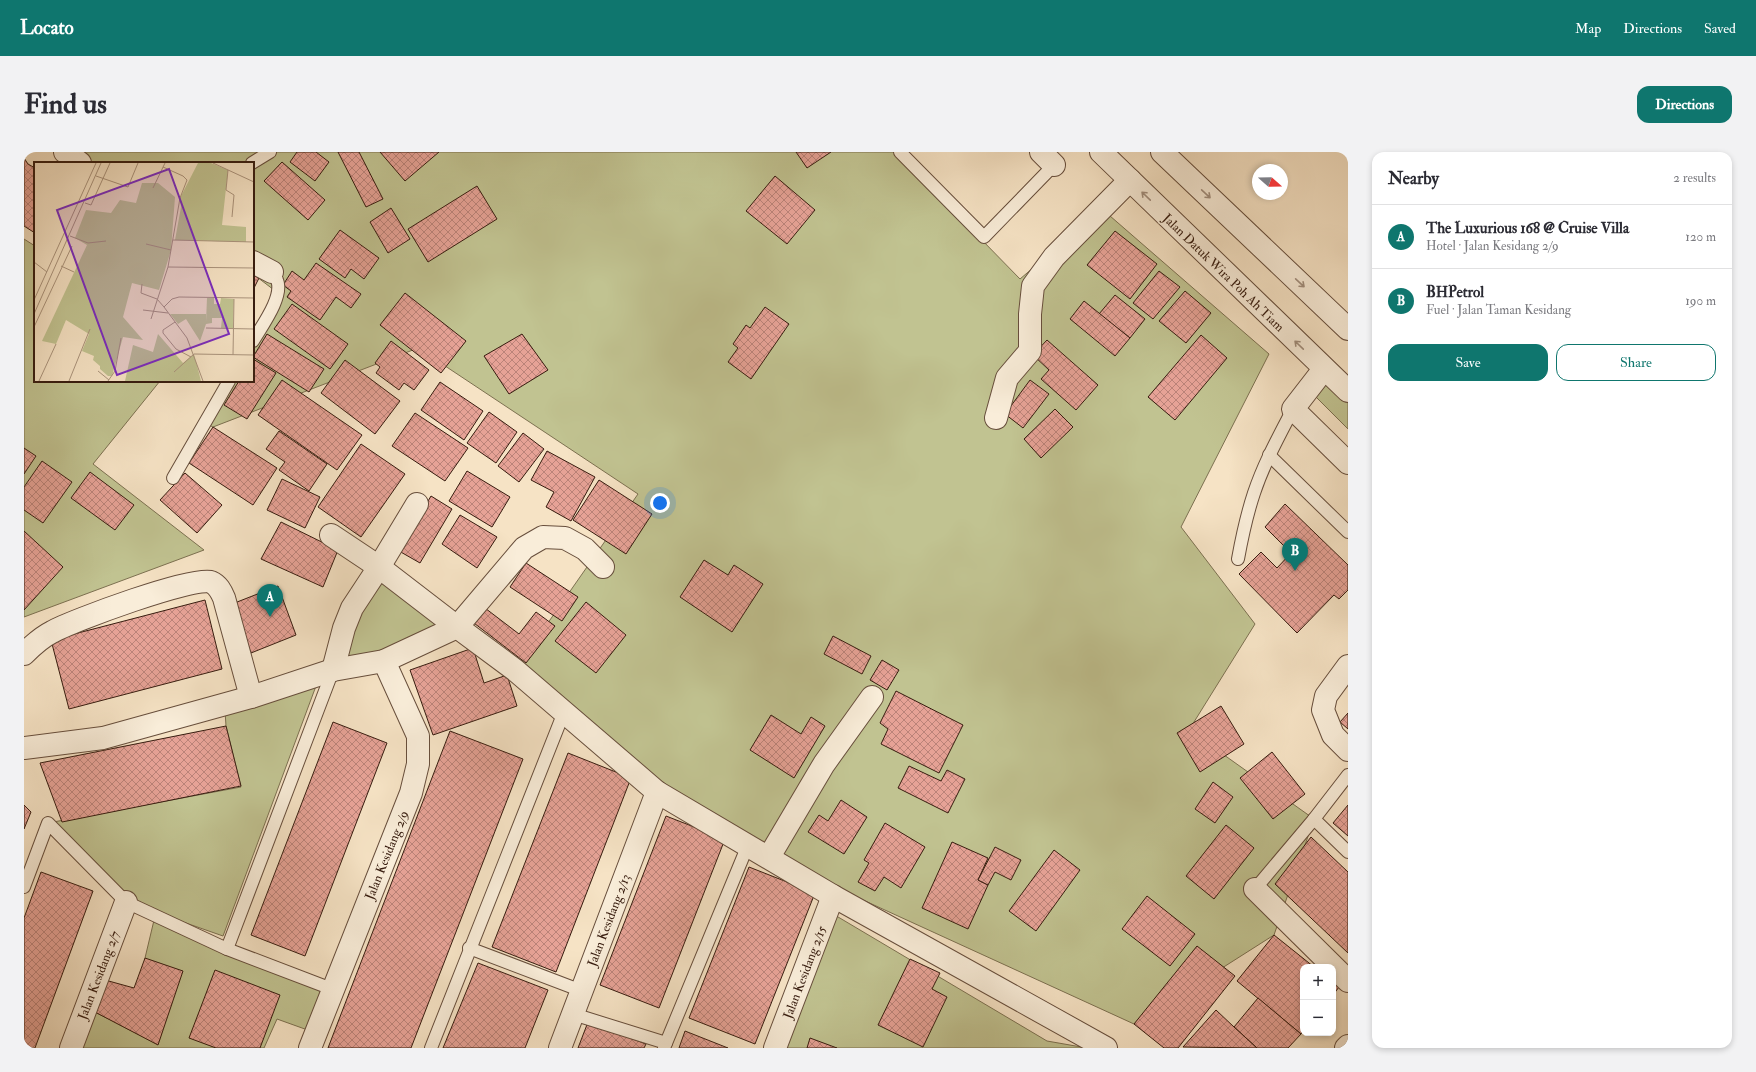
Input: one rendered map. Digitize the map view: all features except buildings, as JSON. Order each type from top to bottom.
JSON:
[{"type":"street","points":[[65,152],[79,162]]},
{"type":"street","name":"Jalan Datuk Wira Poh Ah Tiam","points":[[1101,152],[1348,391]]},
{"type":"street","points":[[1162,152],[1348,328]]},
{"type":"street","points":[[996,418],[1007,378],[1030,351],[1030,314],[1033,286],[1054,257],[1130,180]]},
{"type":"street","points":[[254,263],[272,272]]},
{"type":"street","points":[[1324,369],[1293,408],[1348,463]]},
{"type":"street","points":[[333,670],[344,628],[352,608],[417,504]]},
{"type":"street","points":[[331,535],[379,567],[515,670],[657,792],[834,896],[1106,1048]]},
{"type":"street","points":[[24,748],[103,738],[251,697],[333,670],[384,661],[457,627],[524,548],[543,537],[565,538],[584,549],[603,567]]},
{"type":"street","points":[[24,654],[52,632],[86,617],[165,591],[200,581],[210,581],[218,586],[224,598],[251,697]]},
{"type":"street","name":"Jalan Kesidang 2/9","points":[[310,1048],[332,989],[411,794],[418,764],[418,736],[384,661]]},
{"type":"street","points":[[1348,666],[1326,696],[1323,710],[1333,735],[1348,750]]},
{"type":"street","points":[[769,857],[824,764],[872,696]]},
{"type":"street","name":"Jalan Kesidang 2/13","points":[[560,1048],[657,792]]},
{"type":"street","points":[[1255,889],[1348,981]]},
{"type":"street","name":"Jalan Kesidang 2/15","points":[[775,1048],[834,896]]},
{"type":"street","name":"Jalan Kesidang 2/7","points":[[71,1048],[126,902]]},
{"type":"lane","points":[[254,162],[270,152]]},
{"type":"lane","points":[[900,152],[984,236],[1047,159]]},
{"type":"lane","points":[[254,339],[273,306],[278,293],[278,281],[272,272]]},
{"type":"lane","points":[[172,478],[228,382]]},
{"type":"lane","points":[[1238,559],[1244,528],[1254,492],[1269,455],[1293,408]]},
{"type":"lane","points":[[1269,455],[1348,532]]},
{"type":"lane","points":[[227,949],[333,670]]},
{"type":"lane","points":[[431,1048],[469,948],[564,712]]},
{"type":"lane","points":[[1255,889],[1348,776]]},
{"type":"lane","points":[[1314,819],[1348,852]]},
{"type":"lane","points":[[24,887],[48,823],[126,902],[227,949],[332,989]]},
{"type":"lane","points":[[573,1014],[665,1045],[748,845]]},
{"type":"lane","points":[[469,948],[582,990]]},
{"type":"green space","points":[[70,152],[896,152],[1020,279],[1102,209],[1269,354],[1181,527],[1255,624],[1189,730],[1314,819],[1274,935],[1134,1024],[769,857],[657,792],[515,670],[638,494],[418,348],[213,427],[205,423],[227,382],[254,382],[254,335],[278,293],[254,275],[254,162],[80,162]]},
{"type":"green space","points":[[24,239],[34,245],[34,382],[159,382],[93,464],[204,550],[24,617]]},
{"type":"green space","points":[[1321,373],[1348,396],[1348,429],[1308,389]]},
{"type":"green space","points":[[379,567],[455,626],[333,670]]},
{"type":"green space","points":[[316,686],[223,936],[126,902],[48,823],[241,787],[226,726],[225,711]]},
{"type":"green space","points":[[828,911],[1047,1041],[1087,1048],[774,1048]]},
{"type":"green space","points":[[155,916],[332,989],[316,1033],[277,1019],[264,1048],[71,1048],[93,1011],[157,1044],[145,958]]},
{"type":"place","name":"BHPetrol","points":[[1295,571]]},
{"type":"place","name":"The Luxurious 168 @ Cruise Villa","points":[[270,617]]}]
